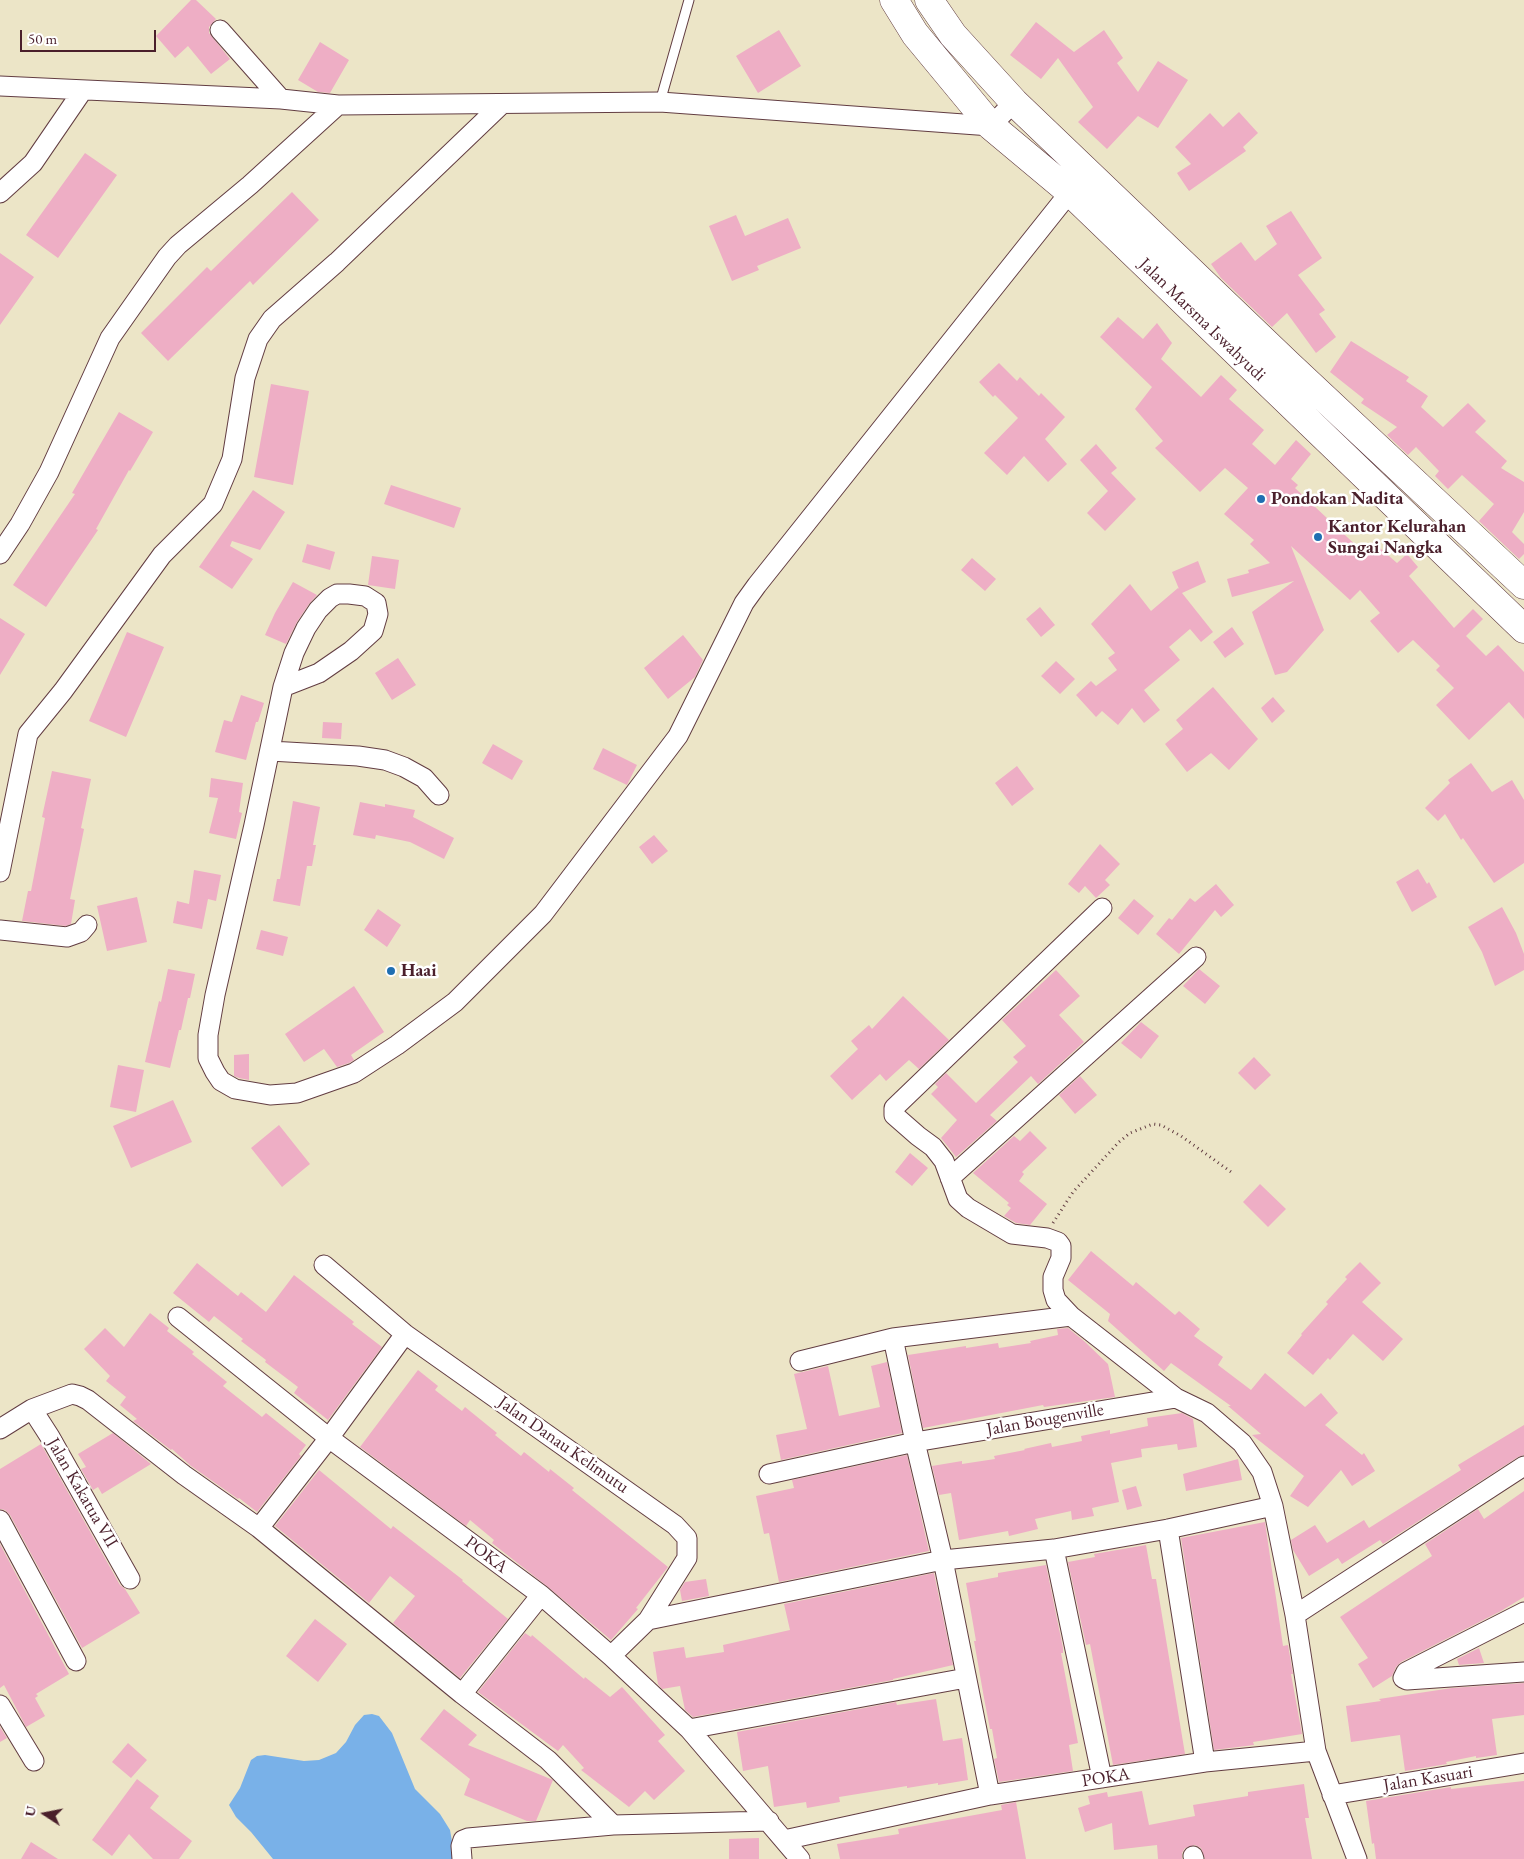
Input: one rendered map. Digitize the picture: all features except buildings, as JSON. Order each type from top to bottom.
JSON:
[{"type":"highway","name":"Jalan Marsma Iswahyudi","points":[[894,0],[915,34],[991,126],[1070,192],[1524,628]]},
{"type":"highway","name":"Jalan Marsma Iswahyudi","points":[[929,0],[953,35],[1014,102],[1516,575]]},
{"type":"street","points":[[220,30],[281,99]]},
{"type":"street","points":[[0,86],[281,99],[338,105],[660,102],[991,126],[1014,102]]},
{"type":"street","points":[[0,193],[33,163],[83,90]]},
{"type":"street","points":[[0,872],[28,734],[67,686],[162,555],[213,504],[232,459],[245,378],[258,339],[272,319],[337,262],[502,104]]},
{"type":"street","points":[[0,554],[20,524],[49,472],[110,338],[167,257],[178,245],[250,185],[338,105]]},
{"type":"street","points":[[283,687],[319,672],[350,652],[373,631],[378,614],[376,603],[365,596],[349,594],[337,594],[330,598],[318,610],[306,628],[294,652],[283,687],[215,995],[208,1035],[208,1058],[221,1081],[235,1089],[270,1095],[297,1094],[354,1073],[390,1050],[455,1002],[543,914],[678,736],[744,603],[757,585],[1070,192],[1090,175]]},
{"type":"street","points":[[270,751],[358,756],[385,760],[404,767],[424,778],[439,795]]},
{"type":"street","points":[[1102,908],[894,1108],[894,1115],[933,1147],[944,1161],[958,1198],[968,1208],[1012,1234],[1048,1238],[1058,1242],[1061,1246],[1061,1258],[1053,1277],[1053,1290],[1056,1300],[1071,1316],[1176,1398],[1207,1413],[1242,1443],[1262,1472],[1273,1506],[1294,1615],[1316,1751],[1357,1859]]},
{"type":"street","points":[[0,930],[67,937],[81,932],[87,925]]},
{"type":"street","points":[[950,1178],[1196,957]]},
{"type":"street","name":"Jalan Danau Kelimutu","points":[[324,1265],[405,1334],[675,1525],[687,1538],[687,1558],[648,1620],[611,1656]]},
{"type":"street","points":[[800,1361],[893,1338],[1071,1316]]},
{"type":"street","name":"POKA","points":[[178,1317],[328,1438],[541,1595],[611,1656],[689,1729],[800,1859]]},
{"type":"street","points":[[259,1528],[405,1334]]},
{"type":"street","points":[[893,1338],[943,1560],[990,1795]]},
{"type":"street","points":[[0,1429],[32,1409],[72,1394],[80,1396],[184,1475],[259,1528],[462,1694],[548,1760],[613,1825]]},
{"type":"street","name":"Jalan Bougenville","points":[[769,1474],[915,1442],[1176,1398]]},
{"type":"street","name":"Jalan Kakatua VII","points":[[32,1409],[50,1437],[130,1578]]},
{"type":"street","points":[[1294,1615],[1524,1466]]},
{"type":"street","points":[[648,1620],[943,1560],[1054,1549],[1168,1529],[1273,1506]]},
{"type":"street","points":[[0,1520],[76,1661]]},
{"type":"street","points":[[1168,1529],[1205,1762]]},
{"type":"street","points":[[1054,1549],[1102,1778]]},
{"type":"street","points":[[462,1694],[541,1595]]},
{"type":"street","points":[[1524,1612],[1406,1672],[1404,1678],[1407,1680],[1524,1672]]},
{"type":"street","points":[[689,1729],[966,1678]]},
{"type":"street","points":[[0,1705],[34,1762]]},
{"type":"street","name":"POKA","points":[[784,1840],[990,1795],[1205,1762],[1316,1751]]},
{"type":"street","name":"Jalan Kasuari","points":[[1332,1795],[1524,1763]]},
{"type":"street","points":[[462,1859],[461,1846],[463,1840],[468,1838],[613,1825],[769,1821]]},
{"type":"lane","points":[[660,102],[689,0]]},
{"type":"path","points":[[1048,1238],[1056,1218],[1073,1192],[1119,1142],[1130,1133],[1145,1126],[1152,1124],[1161,1125],[1174,1132],[1234,1174]]},
{"type":"water","points":[[372,1714],[379,1716],[392,1733],[415,1789],[440,1814],[450,1830],[455,1859],[273,1859],[236,1817],[229,1805],[240,1788],[251,1760],[257,1756],[265,1755],[304,1761],[319,1760],[336,1753],[346,1742],[355,1725],[364,1715]]},
{"type":"place","name":"Pondokan Nadita","points":[[1261,499]]},
{"type":"place","name":"Kantor Kelurahan Sungai Nangka","points":[[1318,537]]},
{"type":"place","name":"Haai","points":[[391,971]]}]
